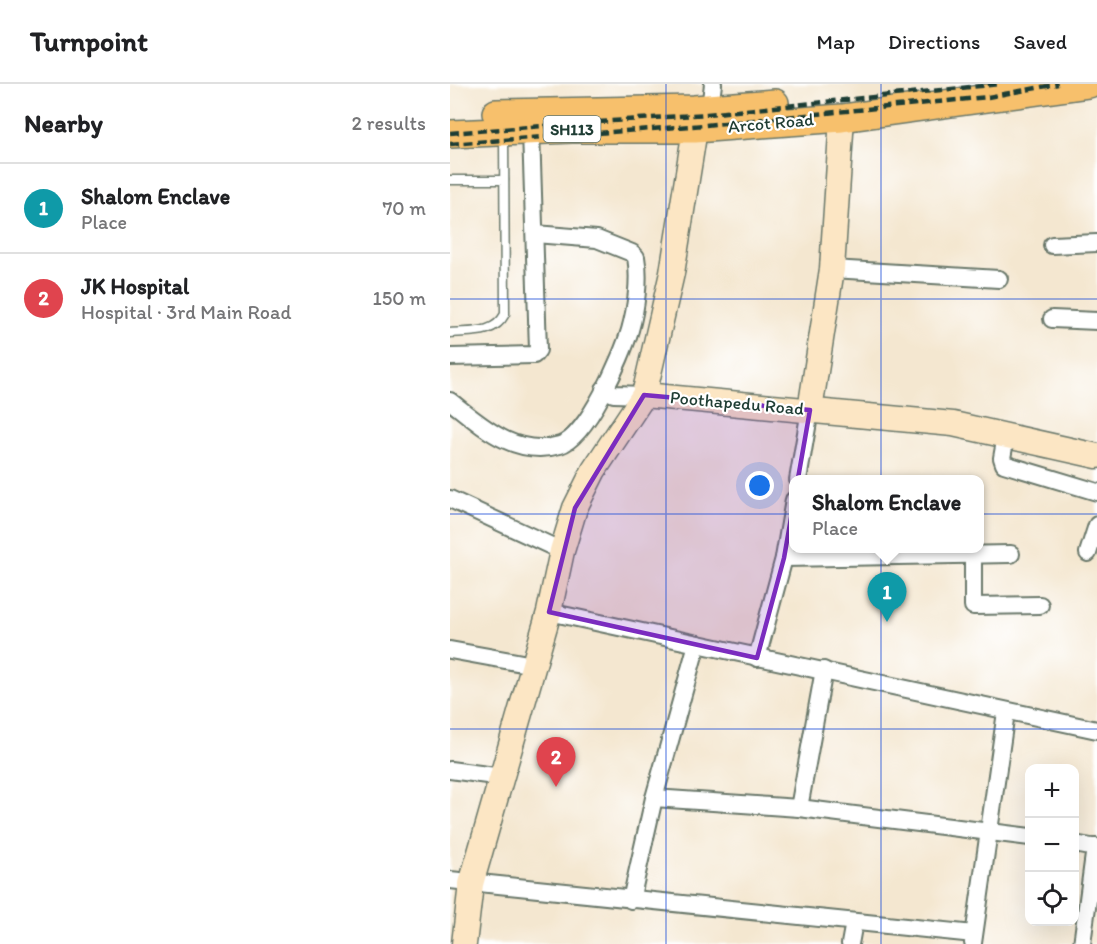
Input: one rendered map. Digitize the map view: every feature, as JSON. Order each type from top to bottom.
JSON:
[{"type":"main road","name":"Arcot Road","points":[[450,116],[597,109],[711,96],[900,95],[969,84]]},
{"type":"main road","name":"Arcot Road","points":[[450,134],[695,129],[842,118],[1089,84]]},
{"type":"street","points":[[799,475],[832,269],[842,118]]},
{"type":"street","name":"Poothapedu Road","points":[[695,129],[672,273],[644,395],[953,424],[1097,456]]},
{"type":"street","points":[[450,357],[537,353],[539,347],[531,131]]},
{"type":"street","points":[[450,401],[498,438],[511,444],[550,447],[572,439],[604,389],[630,330],[634,306],[636,257],[632,253],[597,239],[535,234]]},
{"type":"street","points":[[1052,245],[1097,243]]},
{"type":"street","points":[[832,269],[999,279]]},
{"type":"street","points":[[1052,319],[1097,321]]},
{"type":"street","points":[[604,389],[614,394],[644,395]]},
{"type":"street","points":[[464,944],[460,882],[502,777],[549,612],[562,551],[575,508],[594,470],[644,395]]},
{"type":"street","points":[[1006,436],[1002,458],[1004,464],[1097,492]]},
{"type":"street","points":[[450,499],[562,551]]},
{"type":"street","points":[[1088,553],[1097,525]]},
{"type":"street","points":[[757,658],[784,558],[789,529]]},
{"type":"street","points":[[973,554],[974,606],[1040,606]]},
{"type":"street","points":[[784,558],[1011,554]]},
{"type":"street","points":[[549,612],[1097,730]]},
{"type":"street","points":[[631,900],[654,798],[696,644]]},
{"type":"street","points":[[450,650],[533,665]]},
{"type":"street","points":[[799,808],[824,670]]},
{"type":"street","points":[[460,882],[854,922],[974,939],[1006,712]]},
{"type":"street","points":[[450,770],[502,777]]},
{"type":"street","points":[[654,798],[799,808],[1025,836]]},
{"type":"street","points":[[1079,845],[1096,848],[1082,944]]},
{"type":"street","points":[[850,944],[854,922]]},
{"type":"lane","points":[[450,333],[487,331],[501,323],[505,314],[504,132]]},
{"type":"lane","points":[[450,180],[504,180]]},
{"type":"highlighted area","points":[[644,395],[810,410],[784,558],[757,658],[549,612],[575,508]]},
{"type":"railway","points":[[450,133],[707,114],[1000,84]]},
{"type":"railway","points":[[450,144],[705,125],[988,97],[1058,84]]},
{"type":"place","name":"Shalom Enclave","points":[[887,622]]},
{"type":"place","name":"JK Hospital","points":[[556,787]]}]
